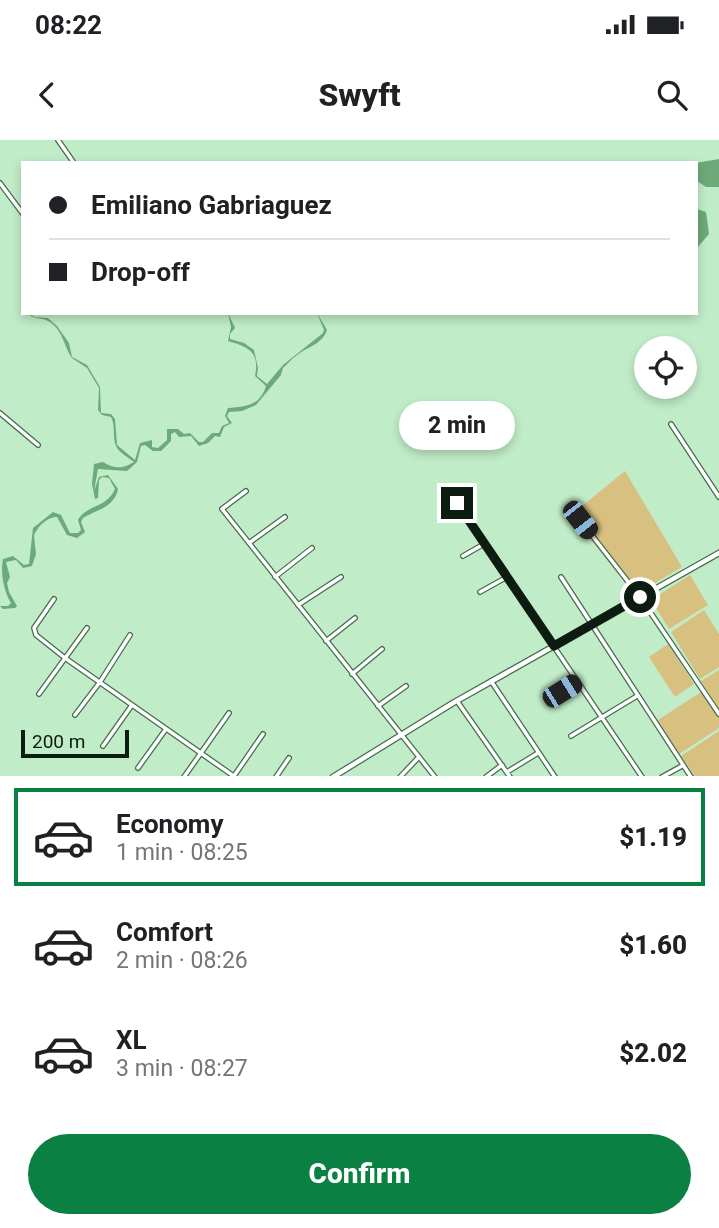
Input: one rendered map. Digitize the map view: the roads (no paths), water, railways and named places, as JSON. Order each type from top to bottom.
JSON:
[{"type":"main road","points":[[333,776],[491,681],[719,553]]},
{"type":"street","points":[[58,140],[73,161]]},
{"type":"street","points":[[0,183],[21,211]]},
{"type":"street","points":[[0,412],[38,445]]},
{"type":"street","points":[[671,424],[719,497]]},
{"type":"street","points":[[246,491],[222,509],[435,776]]},
{"type":"street","points":[[457,503],[642,776]]},
{"type":"street","points":[[248,543],[285,517]]},
{"type":"street","points":[[580,520],[640,597],[719,714]]},
{"type":"street","points":[[463,556],[484,544]]},
{"type":"street","points":[[275,577],[312,548]]},
{"type":"street","points":[[298,605],[341,577]]},
{"type":"street","points":[[480,593],[507,577]]},
{"type":"street","points":[[561,577],[691,776]]},
{"type":"street","points":[[54,599],[34,632],[65,658],[234,776],[263,734]]},
{"type":"street","points":[[326,641],[355,618]]},
{"type":"street","points":[[39,694],[87,628]]},
{"type":"street","points":[[75,715],[130,635]]},
{"type":"street","points":[[352,674],[382,649]]},
{"type":"street","points":[[491,681],[555,776]]},
{"type":"street","points":[[547,700],[577,681]]},
{"type":"street","points":[[378,706],[406,686]]},
{"type":"street","points":[[571,736],[637,696]]},
{"type":"street","points":[[457,701],[509,774],[539,753]]},
{"type":"street","points":[[103,746],[132,705]]},
{"type":"street","points":[[184,776],[229,713]]},
{"type":"street","points":[[138,768],[166,729]]},
{"type":"street","points":[[400,776],[419,757]]},
{"type":"street","points":[[275,776],[289,758]]},
{"type":"street","points":[[486,776],[502,765]]},
{"type":"street","points":[[662,776],[683,765]]}]
